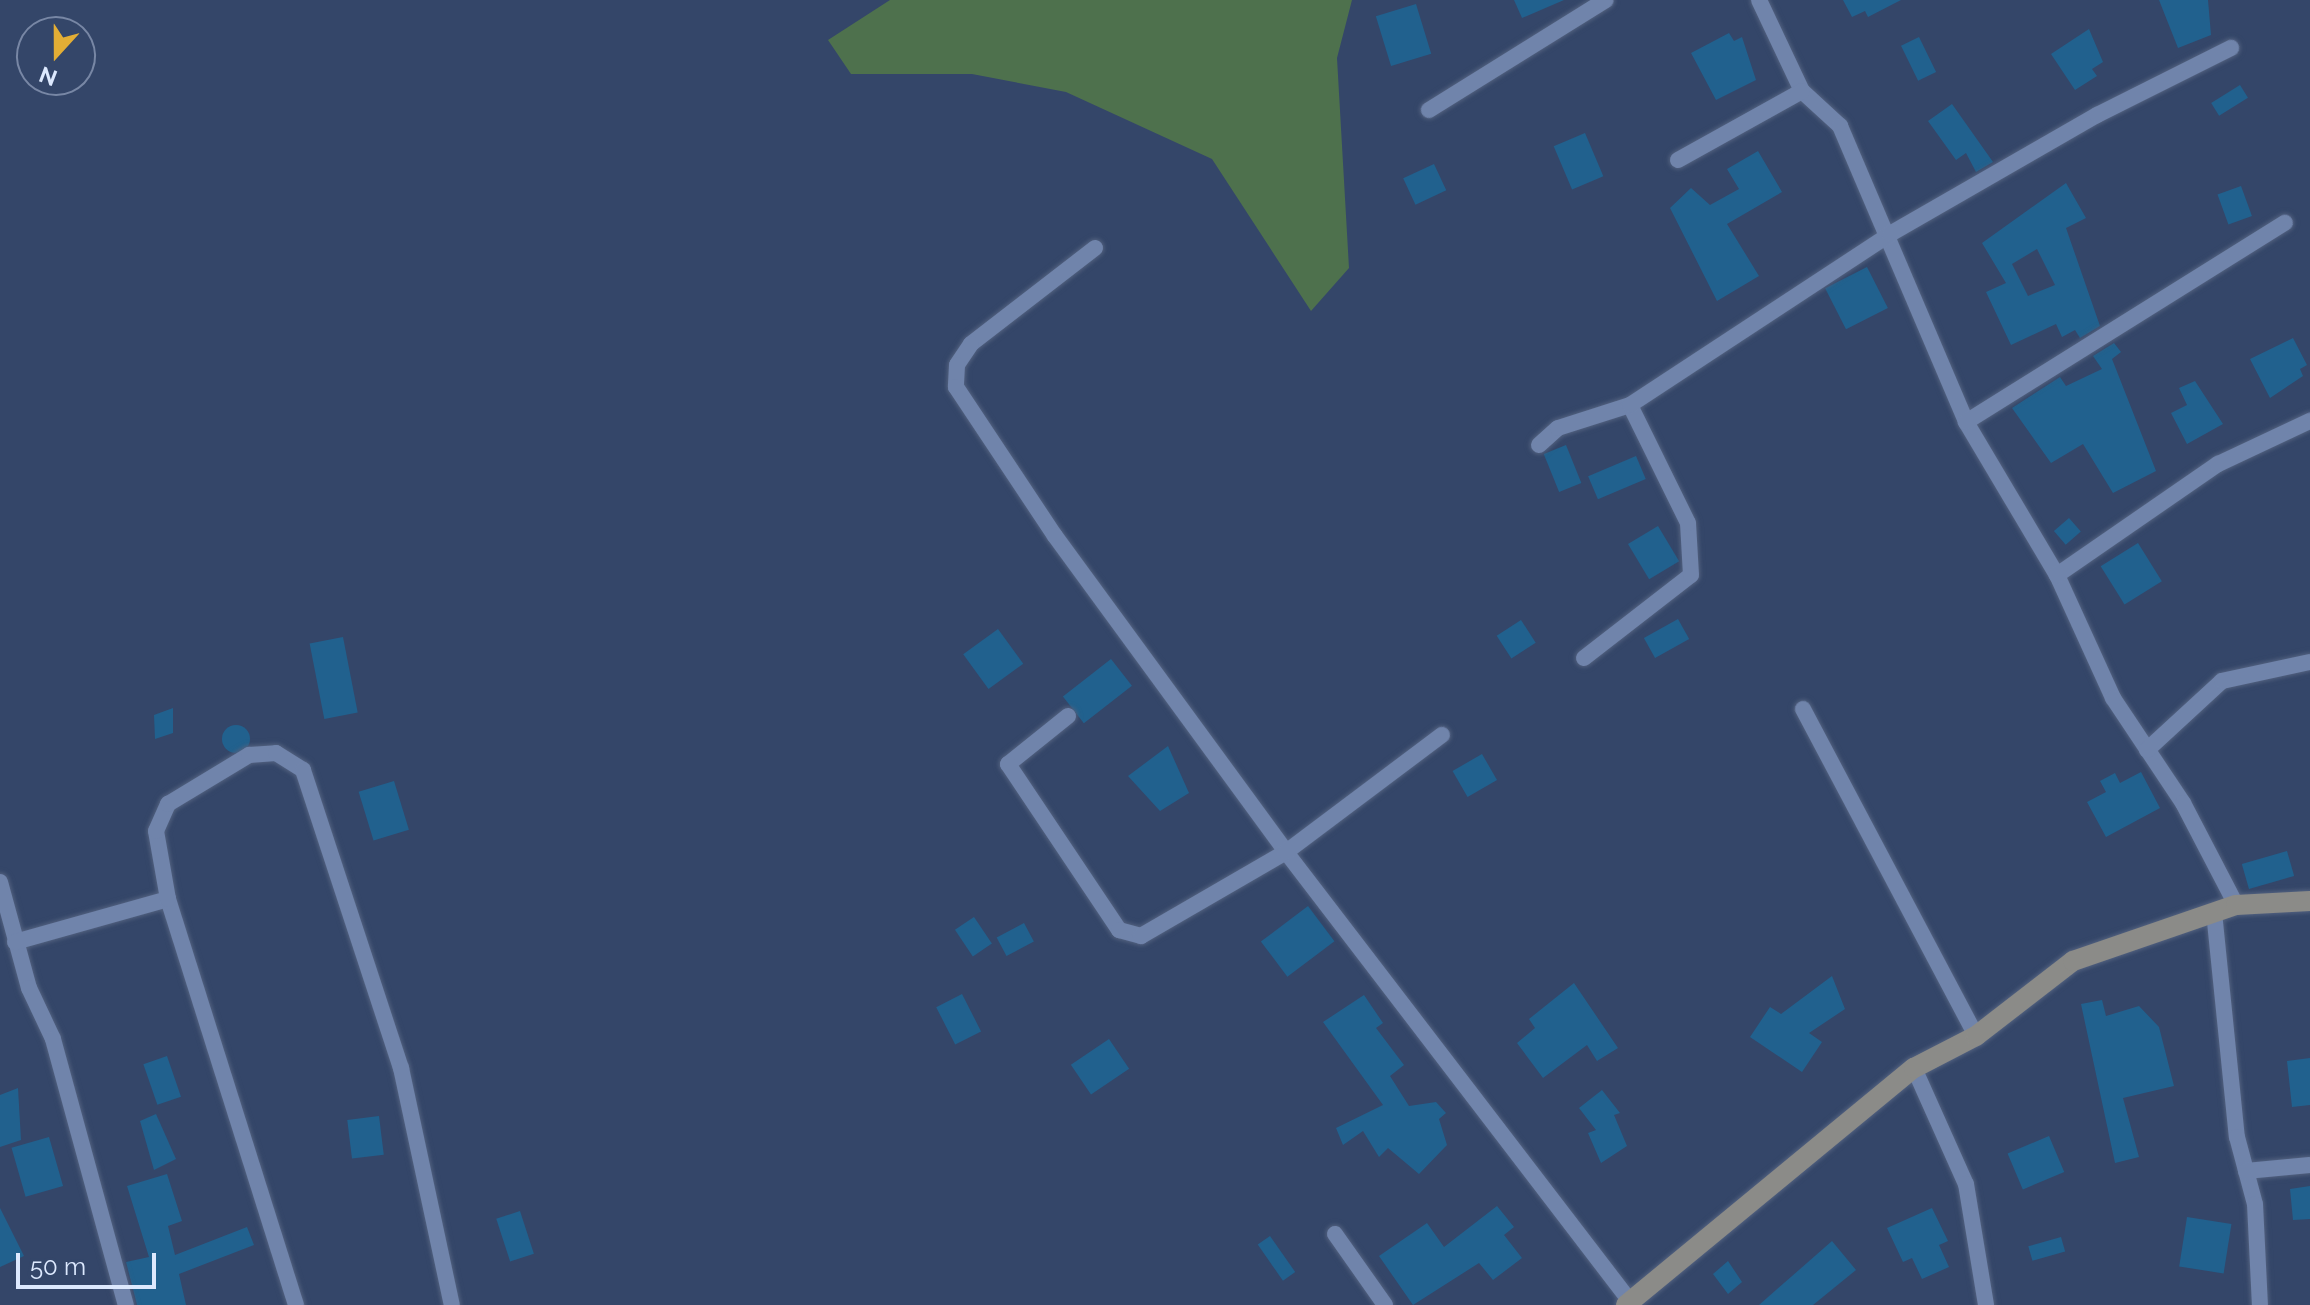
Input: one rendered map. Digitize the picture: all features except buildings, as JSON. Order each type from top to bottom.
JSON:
[{"type":"street","points":[[1429,110],[1606,0]]},
{"type":"street","points":[[1759,0],[1802,91],[1840,126],[1890,234],[1966,422],[2057,575],[2087,649],[2236,905]]},
{"type":"street","points":[[1539,445],[1558,428],[1630,405],[1890,234],[2097,115],[2231,48]]},
{"type":"street","points":[[1678,160],[1802,91]]},
{"type":"street","points":[[1966,422],[2285,223]]},
{"type":"street","points":[[1095,248],[971,344],[957,365],[956,387],[1055,536],[1286,852],[1630,1303],[1914,1068],[1976,1036],[2073,961],[2236,905],[2310,901]]},
{"type":"street","points":[[1584,658],[1691,575],[1688,523],[1630,405]]},
{"type":"street","points":[[2057,575],[2218,464],[2310,421]]},
{"type":"street","points":[[2147,750],[2222,681],[2310,662]]},
{"type":"street","points":[[1803,709],[1976,1036]]},
{"type":"street","points":[[1068,716],[1008,764],[1119,930],[1141,936],[1286,852],[1442,735]]},
{"type":"street","points":[[296,1305],[168,899],[156,831],[168,804],[249,755],[276,753],[303,770],[401,1068],[452,1305]]},
{"type":"street","points":[[0,882],[15,942],[53,1039],[126,1305]]},
{"type":"street","points":[[15,942],[168,899]]},
{"type":"street","points":[[2214,912],[2260,1305]]},
{"type":"street","points":[[1914,1068],[1966,1184],[1986,1305]]},
{"type":"street","points":[[2246,1171],[2310,1165]]},
{"type":"street","points":[[1335,1234],[1385,1305]]},
{"type":"green space","points":[[890,0],[1352,0],[1337,58],[1349,268],[1311,311],[1212,159],[1066,92],[972,74],[851,74],[828,40]]}]
